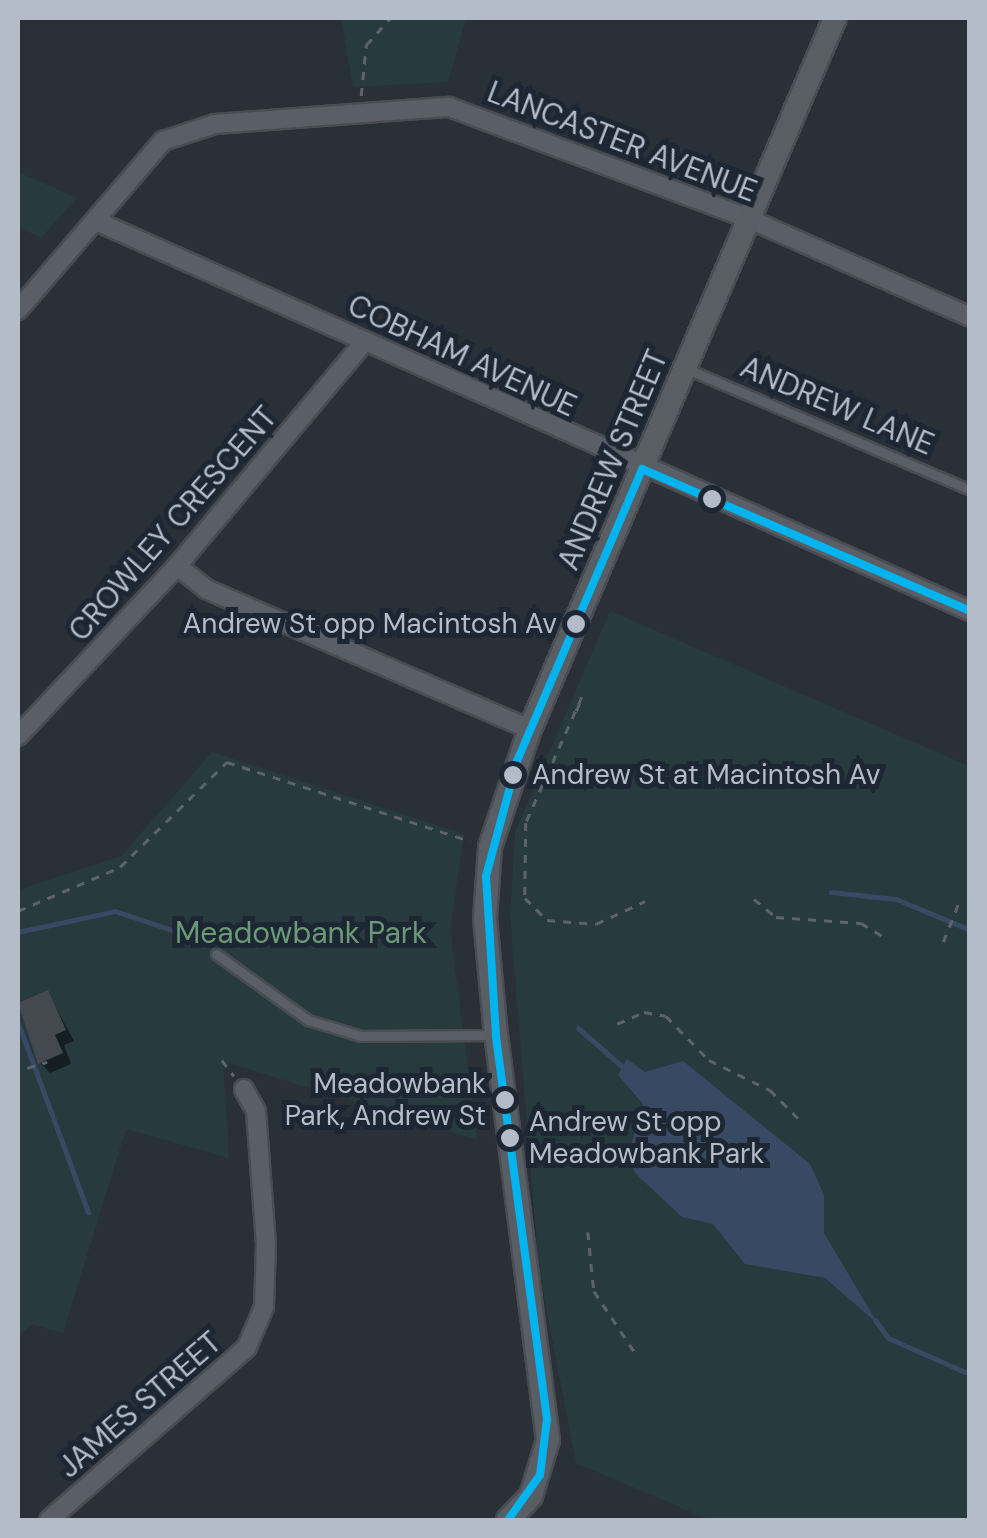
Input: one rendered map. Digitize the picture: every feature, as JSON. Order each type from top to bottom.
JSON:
[{"type":"main road","name":"ANDREW STREET","points":[[508,1520],[535,1486],[548,1429],[496,1035],[485,920],[490,846],[530,729],[834,18]]},
{"type":"street","name":"LANCASTER AVENUE","points":[[18,310],[163,141],[190,129],[359,118],[449,107],[747,218],[970,317]]},
{"type":"street","name":"COBHAM AVENUE","points":[[96,221],[642,469],[970,611]]},
{"type":"street","name":"CROWLEY CRESCENT","points":[[18,736],[177,566],[365,341]]},
{"type":"street","points":[[177,566],[206,589],[530,729]]},
{"type":"street","name":"JAMES STREET","points":[[50,1520],[248,1348],[264,1307],[266,1244],[256,1111],[244,1089]]},
{"type":"lane","name":"ANDREW LANE","points":[[684,368],[970,490]]},
{"type":"lane","points":[[216,954],[326,1026],[377,1036],[496,1035]]},
{"type":"path","points":[[359,118],[366,44],[390,18]]},
{"type":"path","points":[[576,711],[526,823],[525,898],[547,920],[596,924],[645,900]]},
{"type":"path","points":[[18,911],[120,867],[227,762],[490,846]]},
{"type":"path","points":[[754,898],[776,917],[860,922],[888,939]]},
{"type":"path","points":[[943,942],[958,902]]},
{"type":"path","points":[[616,1024],[644,1012],[666,1016],[709,1060],[770,1090],[798,1118]]},
{"type":"path","points":[[27,1068],[47,1062]]},
{"type":"path","points":[[588,1232],[594,1291],[636,1354]]},
{"type":"green space","points":[[341,18],[466,18],[448,82],[353,87]]},
{"type":"green space","points":[[18,172],[77,198],[41,238],[18,227]]},
{"type":"green space","points":[[610,611],[969,766],[969,1520],[710,1520],[576,1463],[539,1271],[510,915],[515,832]]},
{"type":"green space","name":"Meadowbank Park","points":[[212,752],[464,834],[450,928],[477,1140],[223,1061],[229,1158],[126,1129],[63,1333],[32,1324],[18,1337],[18,890],[121,856]]},
{"type":"water","points":[[627,1059],[645,1072],[683,1061],[810,1164],[824,1195],[824,1233],[878,1324],[825,1278],[745,1264],[713,1224],[682,1217],[635,1173],[628,1155],[643,1104],[618,1075]]},
{"type":"building","points":[[48,990],[66,1030],[55,1035],[63,1053],[38,1064],[18,1003]]},
{"type":"waterway","points":[[831,892],[896,899],[970,930]]},
{"type":"waterway","points":[[18,932],[115,911],[204,941]]},
{"type":"waterway","points":[[18,1023],[88,1212]]},
{"type":"waterway","points":[[578,1028],[624,1068]]},
{"type":"waterway","points":[[875,1320],[888,1338],[970,1374]]},
{"type":"transit line","points":[[642,469],[970,611]]},
{"type":"transit line","points":[[508,1520],[540,1475],[547,1419],[496,1035],[486,876],[517,761],[642,469]]},
{"type":"place","name":"Andrew St opp Macintosh Av","points":[[576,624]]},
{"type":"place","name":"Andrew St at Macintosh Av","points":[[513,775]]},
{"type":"place","name":"Meadowbank Park, Andrew St","points":[[505,1100]]},
{"type":"place","name":"Andrew St opp Meadowbank Park","points":[[510,1138]]}]
